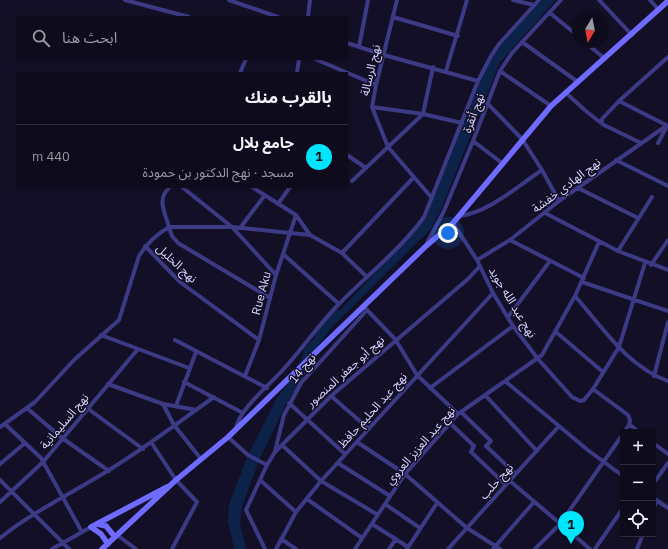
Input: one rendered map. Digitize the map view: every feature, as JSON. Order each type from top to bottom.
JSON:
[{"type":"main road","points":[[102,549],[175,482],[228,437],[365,308],[425,247],[453,223],[551,106],[565,92],[632,35],[668,1]]},
{"type":"main road","points":[[94,526],[175,482]]},
{"type":"main road","points":[[94,526],[106,526],[116,536]]},
{"type":"main road","points":[[94,526],[108,544]]},
{"type":"street","points":[[125,0],[185,16]]},
{"type":"street","points":[[229,0],[275,16]]},
{"type":"street","points":[[308,16],[310,0]]},
{"type":"street","points":[[359,47],[368,0]]},
{"type":"street","name":"نهج الرسالة","points":[[397,0],[372,107],[388,147],[432,198]]},
{"type":"street","points":[[446,71],[458,36],[467,0]]},
{"type":"street","points":[[513,0],[534,5]]},
{"type":"street","points":[[237,428],[237,422],[243,413],[267,388],[339,304],[413,231],[424,217],[478,81],[490,56],[539,0]]},
{"type":"street","name":"نهج أنقرة","points":[[425,247],[444,211],[500,71],[512,53],[561,0]]},
{"type":"street","points":[[599,0],[632,35]]},
{"type":"street","points":[[650,0],[658,10]]},
{"type":"street","points":[[550,13],[572,31]]},
{"type":"street","points":[[393,17],[458,36]]},
{"type":"street","points":[[522,42],[578,82]]},
{"type":"street","points":[[348,43],[478,81]]},
{"type":"street","points":[[592,48],[605,59]]},
{"type":"street","points":[[602,123],[602,119],[619,101],[668,57]]},
{"type":"street","points":[[240,72],[246,60]]},
{"type":"street","points":[[297,72],[299,60]]},
{"type":"street","points":[[317,60],[346,72]]},
{"type":"street","points":[[352,181],[423,114],[433,67]]},
{"type":"street","points":[[500,71],[551,106]]},
{"type":"street","points":[[348,73],[376,85]]},
{"type":"street","points":[[565,92],[587,112],[602,123],[642,143]]},
{"type":"street","points":[[619,101],[667,126],[658,143]]},
{"type":"street","points":[[488,103],[522,139],[542,170],[559,201]]},
{"type":"street","points":[[372,107],[423,114],[462,123]]},
{"type":"street","name":"نهج الهادي خفشة","points":[[477,260],[510,240],[559,201],[667,126]]},
{"type":"street","points":[[473,141],[502,163]]},
{"type":"street","points":[[348,156],[366,168]]},
{"type":"street","points":[[616,160],[668,186]]},
{"type":"street","points":[[459,216],[469,215],[481,210],[542,170]]},
{"type":"street","points":[[342,253],[414,177]]},
{"type":"street","points":[[169,188],[163,193],[162,199],[172,236],[178,243],[270,298]]},
{"type":"street","points":[[183,188],[232,227],[251,250],[276,275]]},
{"type":"street","points":[[254,188],[296,215],[310,235],[342,253],[367,278]]},
{"type":"street","points":[[278,204],[289,188]]},
{"type":"street","points":[[578,188],[638,218]]},
{"type":"street","points":[[240,228],[265,195]]},
{"type":"street","points":[[618,251],[652,197]]},
{"type":"street","points":[[545,213],[618,251],[651,265],[668,270]]},
{"type":"street","name":"Rue Aku","points":[[244,376],[259,340],[282,254],[296,215]]},
{"type":"street","name":"نهج عبد الله جويد","points":[[453,223],[477,260],[493,293],[513,326],[538,359],[572,397],[580,401],[584,400],[593,389]]},
{"type":"street","points":[[144,246],[169,227],[232,227],[310,235]]},
{"type":"street","points":[[510,240],[550,260],[583,280],[634,300],[668,311]]},
{"type":"street","points":[[651,265],[668,240]]},
{"type":"street","points":[[538,359],[556,332],[575,296],[599,242]]},
{"type":"street","name":"نهج الخليل","points":[[101,336],[119,320],[133,272],[144,246],[180,282],[259,340]]},
{"type":"street","points":[[282,254],[339,304]]},
{"type":"street","points":[[508,317],[550,260]]},
{"type":"street","points":[[627,429],[630,425],[628,415],[593,389],[619,347],[646,263]]},
{"type":"street","name":"نهج أبو جعفر المنصور","points":[[265,549],[246,510],[267,465],[275,452],[331,396],[395,339],[468,279],[480,266]]},
{"type":"street","name":"نهج عبد الحليم حافظ","points":[[276,549],[296,512],[321,482],[493,293]]},
{"type":"street","points":[[575,296],[619,347],[635,362],[654,376],[668,381]]},
{"type":"street","points":[[365,308],[395,339],[417,375],[491,441],[486,446],[516,474]]},
{"type":"street","name":"نهج 14","points":[[275,452],[284,415],[289,403],[311,370],[365,308]]},
{"type":"street","points":[[654,376],[668,322]]},
{"type":"street","points":[[430,388],[513,326]]},
{"type":"street","points":[[556,332],[603,372]]},
{"type":"street","points":[[0,427],[28,408],[74,359],[101,336],[189,368]]},
{"type":"street","points":[[175,340],[267,388]]},
{"type":"street","points":[[663,341],[668,343]]},
{"type":"street","name":"نهج السليمانية","points":[[0,502],[43,462],[138,349]]},
{"type":"street","points":[[176,406],[196,352]]},
{"type":"street","name":"نهج عبد العزيز العروي","points":[[355,549],[405,474],[459,413],[538,359]]},
{"type":"street","points":[[505,381],[602,462],[620,474]]},
{"type":"street","points":[[184,382],[243,413]]},
{"type":"street","points":[[108,384],[163,404],[196,410]]},
{"type":"street","points":[[485,395],[537,451]]},
{"type":"street","points":[[331,396],[369,429]]},
{"type":"street","points":[[0,538],[33,513],[143,449],[214,397]]},
{"type":"street","points":[[289,403],[346,454]]},
{"type":"street","points":[[163,404],[174,425],[201,459]]},
{"type":"street","points":[[28,408],[62,438],[109,470]]},
{"type":"street","points":[[87,408],[143,449]]},
{"type":"street","points":[[450,423],[474,446],[471,452],[590,549]]},
{"type":"street","points":[[5,424],[38,454],[82,532]]},
{"type":"street","points":[[630,425],[635,429]]},
{"type":"street","name":"نهج حلب","points":[[448,549],[559,426]]},
{"type":"street","points":[[228,437],[248,455],[267,465]]},
{"type":"street","points":[[535,549],[560,524],[620,438]]},
{"type":"street","points":[[151,442],[175,482],[196,500],[197,504],[172,549]]},
{"type":"street","points":[[358,442],[405,474],[467,528],[494,548],[500,549]]},
{"type":"street","points":[[0,464],[25,443]]},
{"type":"street","points":[[282,445],[321,482],[378,515]]},
{"type":"street","points":[[656,445],[668,454]]},
{"type":"street","points":[[338,463],[390,496]]},
{"type":"street","points":[[656,480],[668,463]]},
{"type":"street","points":[[0,480],[69,549]]},
{"type":"street","points":[[260,480],[296,512]]},
{"type":"street","points":[[307,499],[362,538]]},
{"type":"street","points":[[656,500],[668,508]]},
{"type":"street","points":[[494,548],[534,502]]},
{"type":"street","points":[[372,524],[396,539],[407,548],[437,503]]},
{"type":"street","points":[[385,504],[420,528]]},
{"type":"street","points":[[595,549],[620,512]]},
{"type":"street","points":[[52,549],[94,526]]},
{"type":"street","points":[[116,536],[136,549]]},
{"type":"street","points":[[637,549],[642,537]]},
{"type":"street","points":[[281,539],[296,549]]},
{"type":"street","points":[[390,549],[396,539]]},
{"type":"water","points":[[542,0],[556,0],[500,62],[442,207],[431,229],[332,327],[316,348],[300,363],[304,349],[425,219],[485,69],[497,49]]},
{"type":"water","points":[[311,365],[286,404],[259,460],[242,507],[240,523],[246,549],[234,549],[228,521],[229,504],[248,455],[277,398],[286,386]]},
{"type":"waterway","points":[[319,337],[325,326],[337,314]]},
{"type":"waterway","points":[[292,385],[309,357]]},
{"type":"place","name":"جامع بلال","points":[[571,544]]}]
